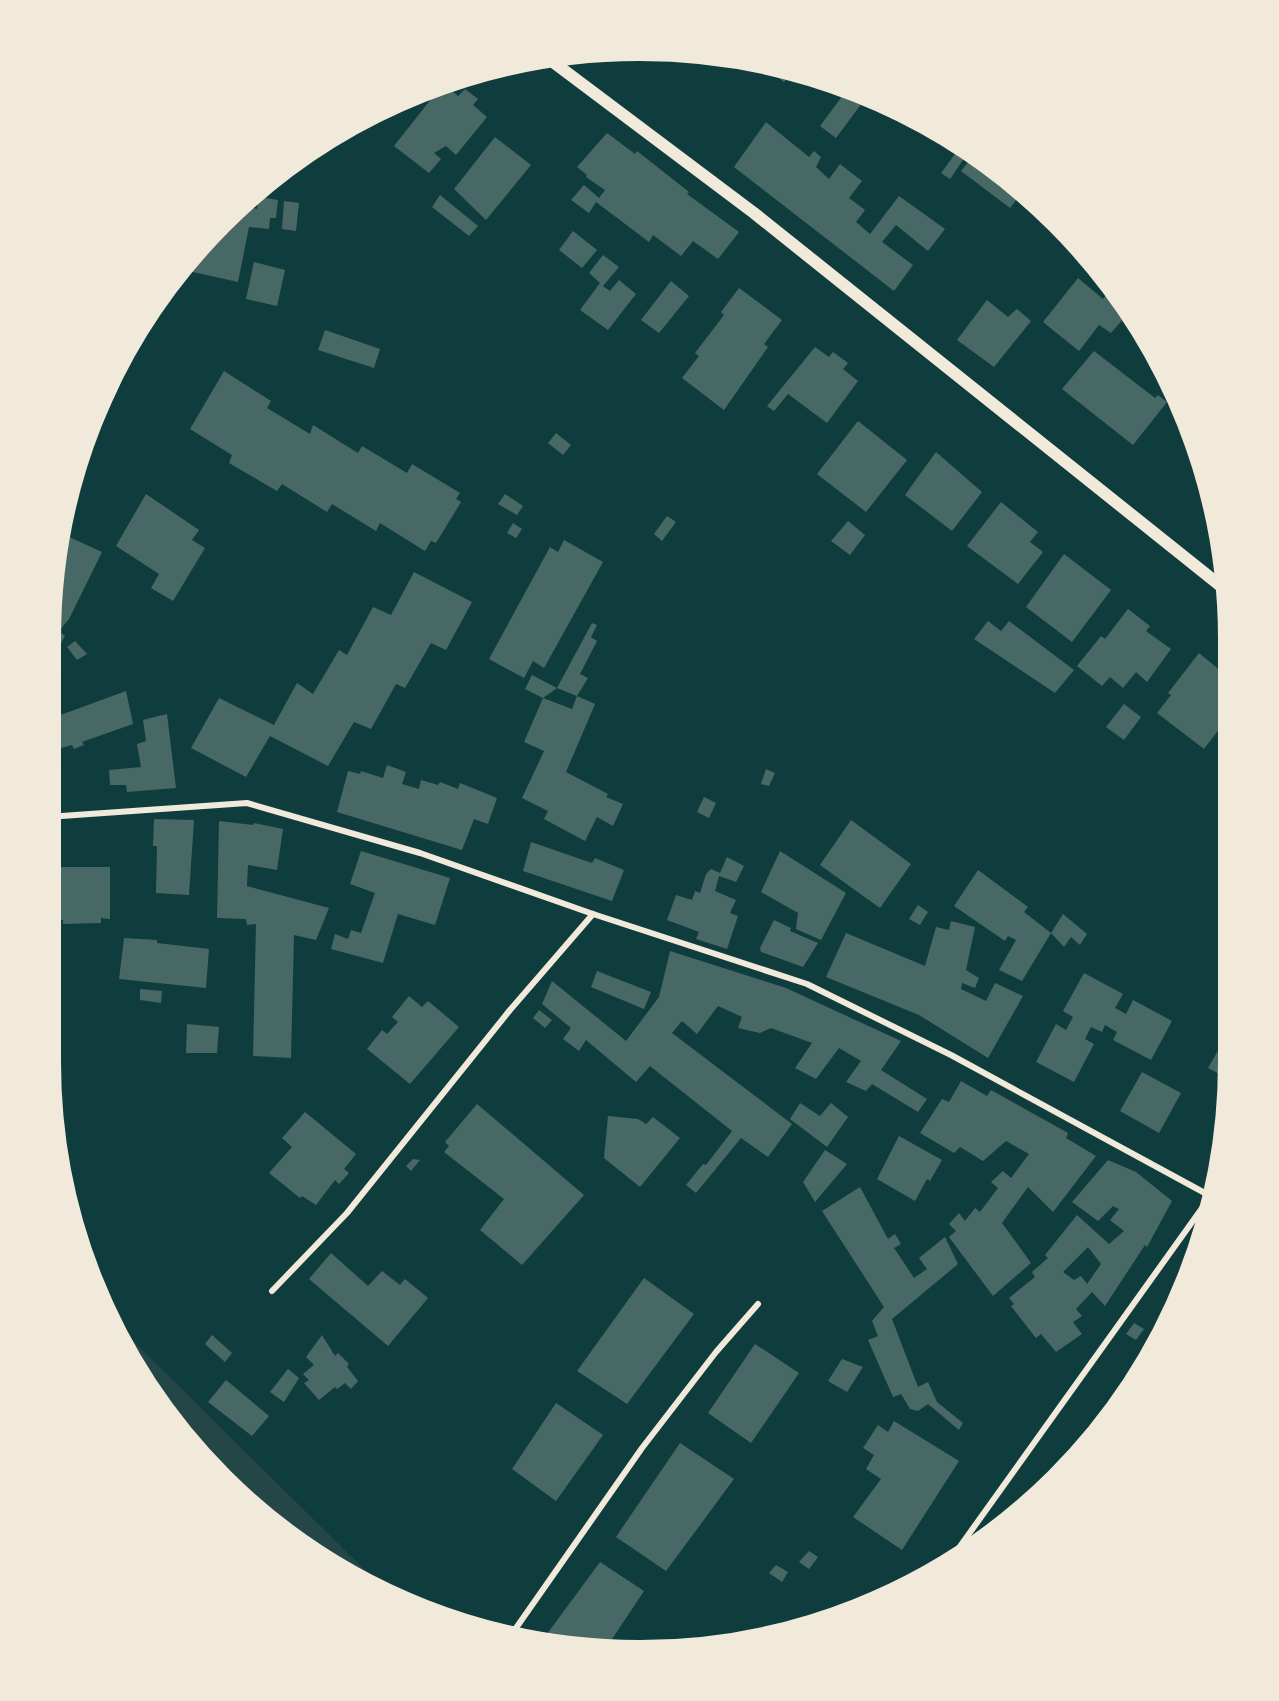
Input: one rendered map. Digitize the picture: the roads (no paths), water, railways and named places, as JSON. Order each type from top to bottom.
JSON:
[{"type":"main road","points":[[555,63],[754,213],[1219,585]]},
{"type":"street","points":[[57,816],[248,803],[420,853],[592,914],[807,984],[951,1055],[1206,1194]]},
{"type":"street","points":[[272,1291],[347,1213],[510,1010],[592,914]]},
{"type":"street","points":[[958,1549],[1202,1210]]},
{"type":"street","points":[[514,1630],[642,1448],[716,1352],[758,1304]]}]
